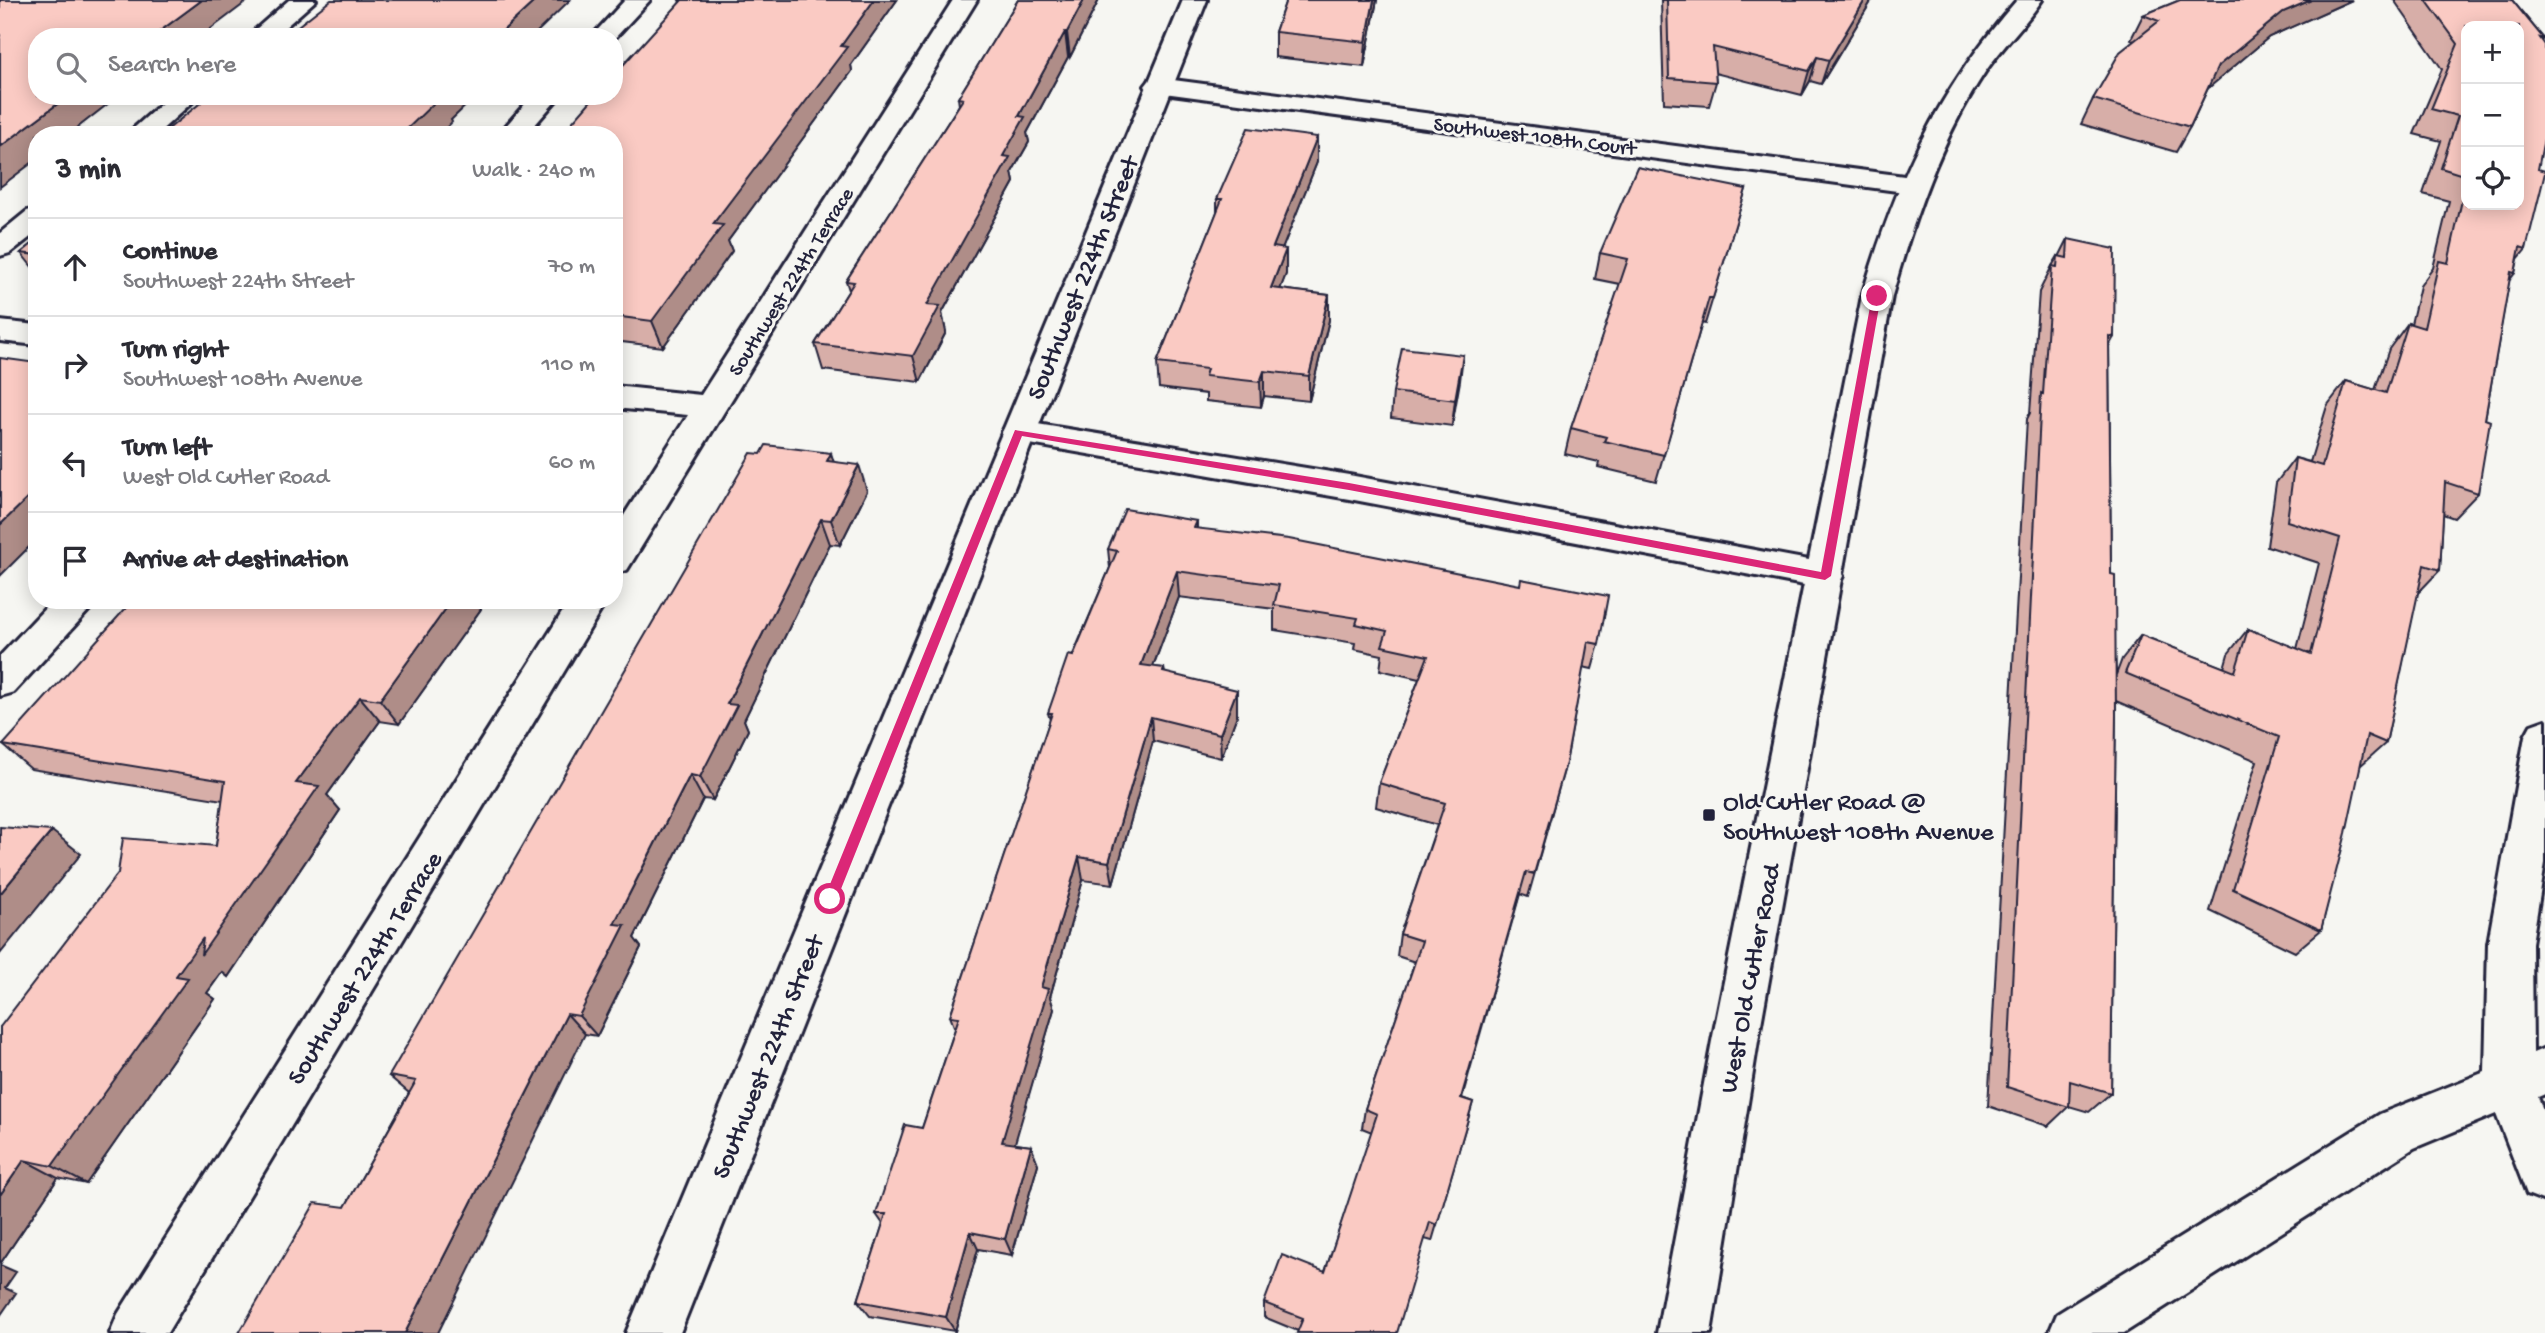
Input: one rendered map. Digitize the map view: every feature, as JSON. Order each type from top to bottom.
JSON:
[{"type":"street","points":[[270,28],[304,0]]},
{"type":"street","points":[[612,28],[638,0]]},
{"type":"street","name":"Southwest 224th Terrace","points":[[623,547],[965,0]]},
{"type":"street","name":"Southwest 224th Street","points":[[653,1333],[1195,0]]},
{"type":"street","name":"West Old Cutler Road","points":[[1684,1333],[1735,1041],[1877,296],[1891,244],[1912,185],[1936,131],[1989,46],[2031,0]]},
{"type":"street","name":"Southwest 108th Court","points":[[1158,86],[1912,185]]},
{"type":"street","points":[[150,126],[175,105]]},
{"type":"street","points":[[519,126],[539,105]]},
{"type":"street","points":[[0,247],[28,225]]},
{"type":"street","points":[[0,331],[28,334]]},
{"type":"street","points":[[623,398],[712,407]]},
{"type":"street","points":[[1019,432],[1349,487],[1825,576]]},
{"type":"street","points":[[0,681],[68,609]]},
{"type":"street","name":"Southwest 224th Terrace","points":[[136,1333],[583,609]]},
{"type":"street","points":[[2545,736],[2510,943],[2527,1078],[2545,1175]]},
{"type":"street","points":[[2076,1333],[2397,1131],[2527,1078]]},
{"type":"building","points":[[0,0],[202,0],[164,28],[28,28],[28,105],[56,105],[0,147]]},
{"type":"building","points":[[331,0],[536,0],[506,28],[295,28]]},
{"type":"building","points":[[682,0],[874,0],[841,46],[847,47],[713,224],[723,225],[652,321],[623,317],[623,126],[569,126],[587,105],[623,105],[623,65]]},
{"type":"building","points":[[1018,0],[1084,0],[1019,116],[1025,117],[1003,156],[1010,157],[927,305],[940,306],[913,356],[815,344],[854,282],[846,281],[963,99],[958,98]]},
{"type":"building","points":[[1286,0],[1374,0],[1366,42],[1275,32]]},
{"type":"building","points":[[1667,0],[1865,0],[1829,60],[1817,57],[1809,71],[1713,47],[1716,82],[1669,78]]},
{"type":"building","points":[[2180,0],[2311,0],[2283,12],[2218,66],[2190,127],[2093,99],[2120,52],[2159,21],[2143,15]]},
{"type":"building","points":[[2426,0],[2512,0],[2544,39],[2540,38],[2545,45],[2545,134],[2538,169],[2545,173],[2526,249],[2520,247],[2515,273],[2511,272],[2485,419],[2490,421],[2478,493],[2445,482],[2440,570],[2424,565],[2386,743],[2367,735],[2321,930],[2233,889],[2279,737],[2125,673],[2141,635],[2235,672],[2248,629],[2311,654],[2340,538],[2287,521],[2295,458],[2322,466],[2346,381],[2386,393],[2408,323],[2424,328],[2439,261],[2448,263],[2461,204],[2461,210],[2524,210],[2524,21],[2461,21],[2461,174],[2441,168],[2458,116],[2431,109],[2458,44]]},
{"type":"building","points":[[198,105],[432,105],[410,126],[172,126]]},
{"type":"building","points":[[1248,128],[1317,137],[1273,247],[1286,249],[1271,288],[1329,295],[1309,376],[1264,371],[1260,382],[1205,376],[1207,369],[1157,363],[1222,199],[1217,199]]},
{"type":"building","points":[[1637,167],[1746,189],[1713,298],[1709,298],[1664,455],[1604,441],[1606,437],[1571,428],[1628,259],[1600,253]]},
{"type":"building","points":[[2068,239],[2115,249],[2114,337],[2109,336],[2111,574],[2115,575],[2116,715],[2111,1093],[2070,1081],[2069,1107],[2007,1087],[2041,393],[2043,394],[2052,266],[2057,267],[2058,256],[2067,258]]},
{"type":"building","points":[[1402,348],[1463,355],[1455,400],[1393,392]]},
{"type":"building","points":[[0,358],[28,362],[28,498],[0,525]]},
{"type":"building","points":[[766,445],[831,453],[827,461],[859,465],[831,520],[821,519],[727,704],[737,705],[700,777],[690,775],[614,924],[625,925],[579,1016],[567,1014],[405,1333],[239,1333],[315,1203],[345,1207],[416,1081],[389,1076],[751,453],[761,454]]},
{"type":"building","points":[[1125,509],[1197,521],[1194,528],[1289,539],[1520,585],[1521,579],[1608,596],[1599,644],[1588,642],[1566,763],[1534,874],[1526,872],[1461,1098],[1473,1102],[1437,1225],[1430,1222],[1397,1333],[1297,1333],[1303,1318],[1264,1303],[1282,1255],[1325,1272],[1377,1114],[1365,1109],[1422,941],[1400,934],[1445,803],[1379,783],[1428,656],[1382,646],[1387,631],[1356,624],[1358,618],[1274,605],[1279,585],[1177,571],[1141,665],[1164,668],[1163,672],[1237,690],[1220,734],[1151,717],[1109,862],[1079,857],[1041,987],[1048,989],[1002,1142],[1031,1146],[1005,1239],[970,1232],[946,1317],[858,1301],[886,1214],[876,1214],[905,1125],[922,1128],[959,1017],[950,1016],[1052,713],[1048,713],[1068,655],[1073,656],[1117,551],[1108,549]]},
{"type":"building","points":[[125,609],[446,609],[380,700],[360,697],[296,783],[319,786],[201,955],[203,938],[176,976],[188,978],[52,1166],[24,1160],[0,1195],[0,1027],[118,873],[123,838],[216,846],[225,781],[3,745]]},
{"type":"building","points":[[0,827],[52,831],[0,894]]},
{"type":"place","name":"Old Cutler Road @ Southwest 108th Avenue","points":[[1709,815]]},
{"type":"route","points":[[830,899],[1019,432],[1349,487],[1825,576],[1877,296]]}]
